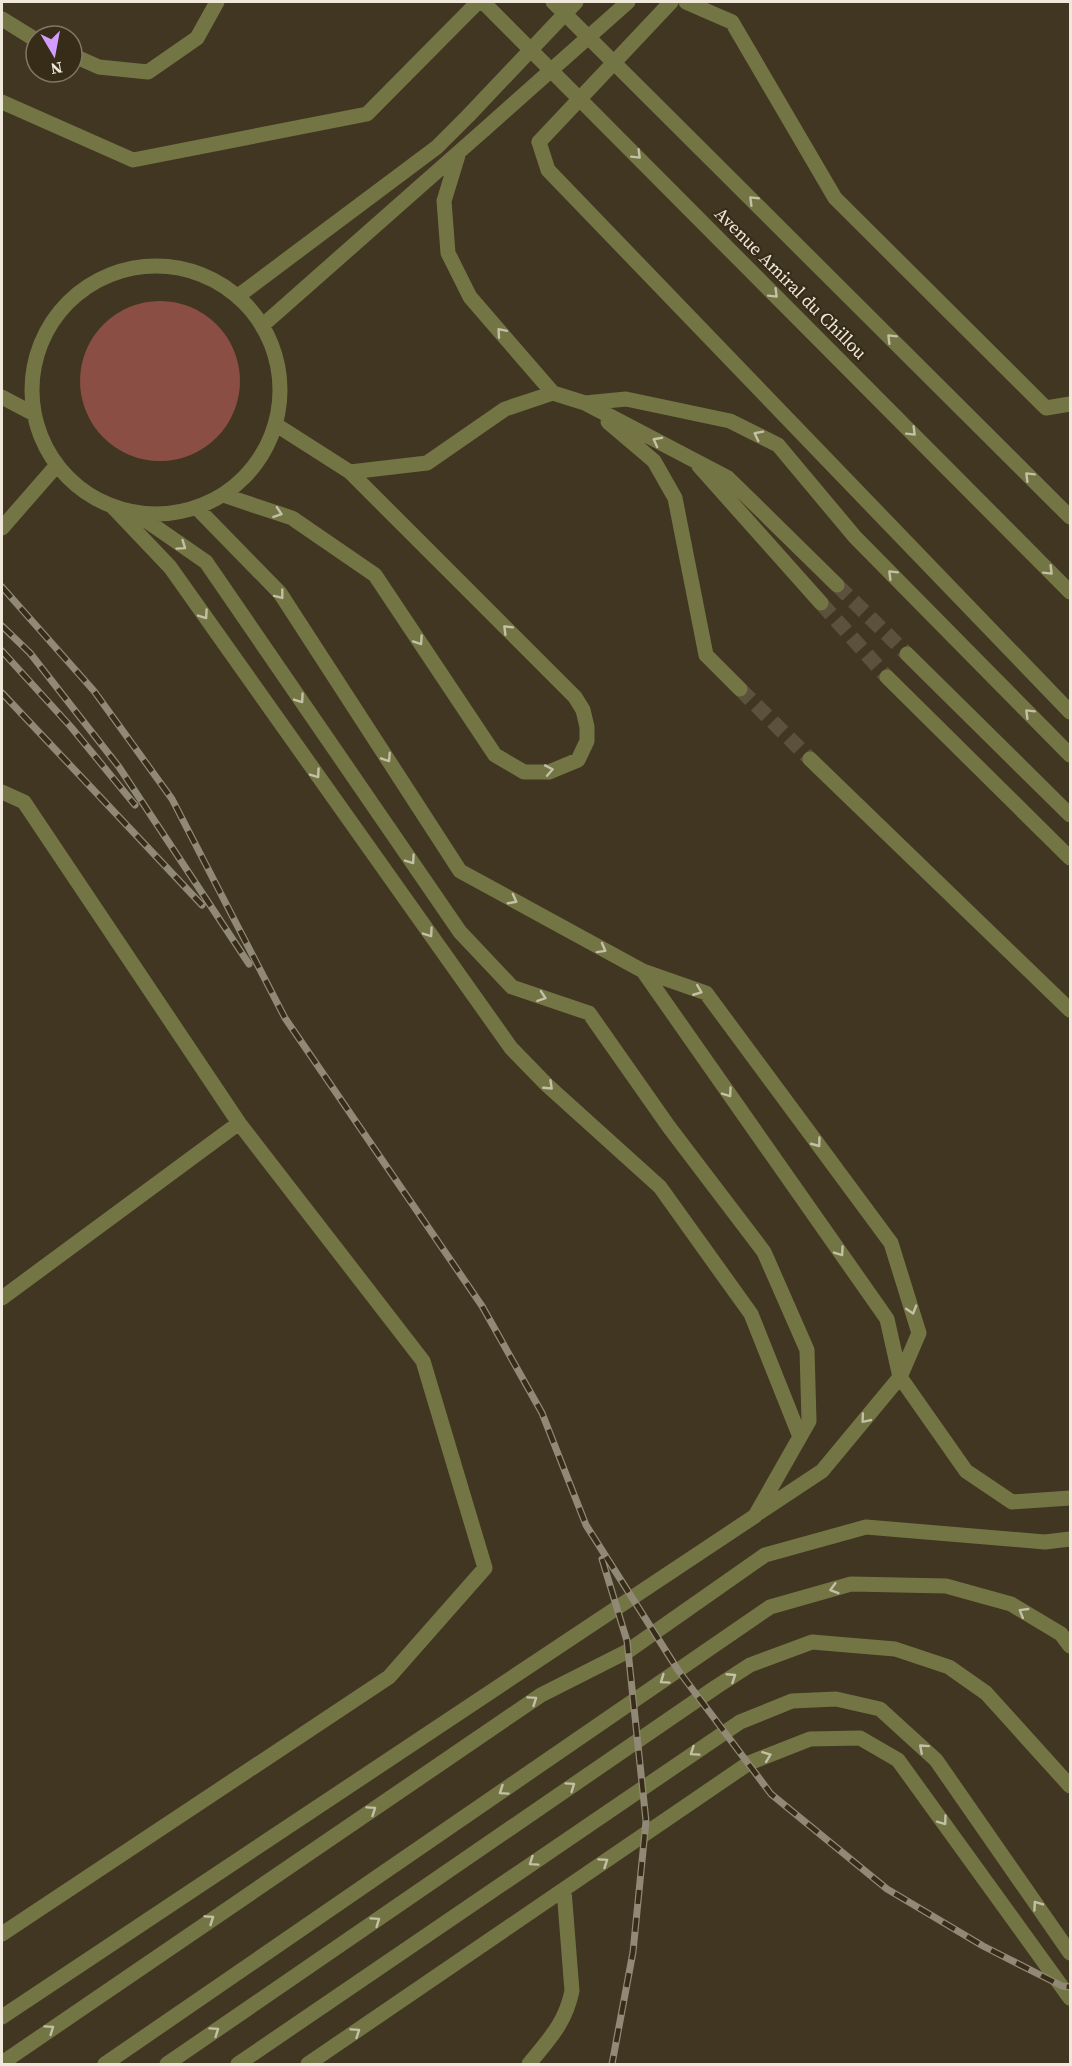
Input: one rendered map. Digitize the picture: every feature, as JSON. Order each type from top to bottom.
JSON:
[{"type":"street","points":[[84,61],[99,67],[147,72],[196,38],[217,2]]},
{"type":"street","points":[[2,102],[133,160],[367,114],[478,2]]},
{"type":"street","name":"Avenue Amiral du Chillou","points":[[483,2],[1071,592]]},
{"type":"street","name":"Avenue Amiral du Chillou","points":[[554,2],[1071,517]]},
{"type":"street","points":[[238,296],[437,147],[576,2]]},
{"type":"street","points":[[262,325],[628,2]]},
{"type":"street","points":[[671,2],[539,142],[548,170],[1071,712]]},
{"type":"street","points":[[686,2],[732,22],[835,198],[1046,408],[1071,404]]},
{"type":"street","points":[[2,19],[24,33]]},
{"type":"street","points":[[459,152],[444,201],[448,253],[470,297],[553,393],[585,403],[728,478],[837,585]]},
{"type":"street","points":[[143,266],[177,267],[210,278],[238,296],[262,325],[278,363],[280,403],[278,426],[250,472],[223,495],[196,507],[165,513],[135,512],[112,506],[81,489],[57,465],[39,431],[34,414],[32,379],[40,346],[56,316],[80,292],[110,275],[143,266]]},
{"type":"street","points":[[350,472],[427,463],[505,409],[553,393]]},
{"type":"street","points":[[2,397],[34,414]]},
{"type":"street","points":[[585,403],[626,399],[730,421],[778,445],[855,537],[1071,754]]},
{"type":"street","points":[[585,403],[654,461],[675,498],[706,655],[740,689]]},
{"type":"street","points":[[223,495],[292,518],[375,575],[495,755],[524,772],[549,772],[578,760],[587,741],[587,727],[583,710],[574,697],[350,472],[278,426]]},
{"type":"street","points":[[693,459],[821,603]]},
{"type":"street","points":[[2,528],[57,465]]},
{"type":"street","points":[[112,506],[170,567],[511,1048],[547,1085],[660,1187],[751,1314],[800,1437]]},
{"type":"street","points":[[2,2017],[822,1471],[900,1377],[919,1333],[891,1244],[706,993],[643,971],[460,871],[280,592],[196,507]]},
{"type":"street","points":[[135,512],[206,562],[460,932],[512,987],[589,1013],[669,1127],[764,1252],[807,1350],[808,1421],[754,1516]]},
{"type":"street","points":[[907,654],[1071,815]]},
{"type":"street","points":[[887,677],[1071,858]]},
{"type":"street","points":[[810,759],[1071,1010]]},
{"type":"street","points":[[2,792],[24,802],[239,1123],[423,1361],[485,1568],[388,1677],[2,1934]]},
{"type":"street","points":[[643,971],[887,1319],[900,1377],[966,1471],[1012,1502],[1071,1498]]},
{"type":"street","points":[[2,1298],[239,1123]]},
{"type":"street","points":[[2,2063],[541,1695],[628,1651],[765,1555],[866,1527],[1045,1542],[1071,1539]]},
{"type":"street","points":[[105,2064],[770,1607],[851,1584],[946,1586],[1011,1604],[1060,1634],[1071,1646]]},
{"type":"street","points":[[167,2064],[716,1687],[750,1665],[812,1642],[895,1650],[949,1667],[986,1693],[1071,1786]]},
{"type":"street","points":[[238,2064],[740,1722],[792,1701],[836,1698],[880,1709],[936,1760],[1071,1953]]},
{"type":"street","points":[[308,2064],[749,1763],[810,1739],[860,1738],[898,1760],[1071,1998]]},
{"type":"street","points":[[529,2064],[564,2019],[572,1991],[564,1890]]},
{"type":"shaded area","points":[[160,301],[190,307],[216,325],[234,351],[240,381],[234,411],[216,437],[190,455],[160,461],[130,455],[104,437],[86,411],[80,381],[86,351],[104,325],[130,307]]},
{"type":"tunnel","points":[[837,585],[907,654]]},
{"type":"tunnel","points":[[821,603],[887,677]]},
{"type":"tunnel","points":[[740,689],[810,759]]},
{"type":"railway","points":[[2,587],[94,691],[172,799],[285,1018],[482,1306],[542,1413],[586,1525],[678,1670],[771,1794],[887,1889],[983,1946],[1062,1986],[1070,1987]]},
{"type":"railway","points":[[2,626],[30,653],[119,767],[249,964]]},
{"type":"railway","points":[[2,651],[71,727],[135,805]]},
{"type":"railway","points":[[2,693],[202,905]]},
{"type":"railway","points":[[602,1559],[627,1641],[646,1821],[633,1952],[612,2064]]}]
